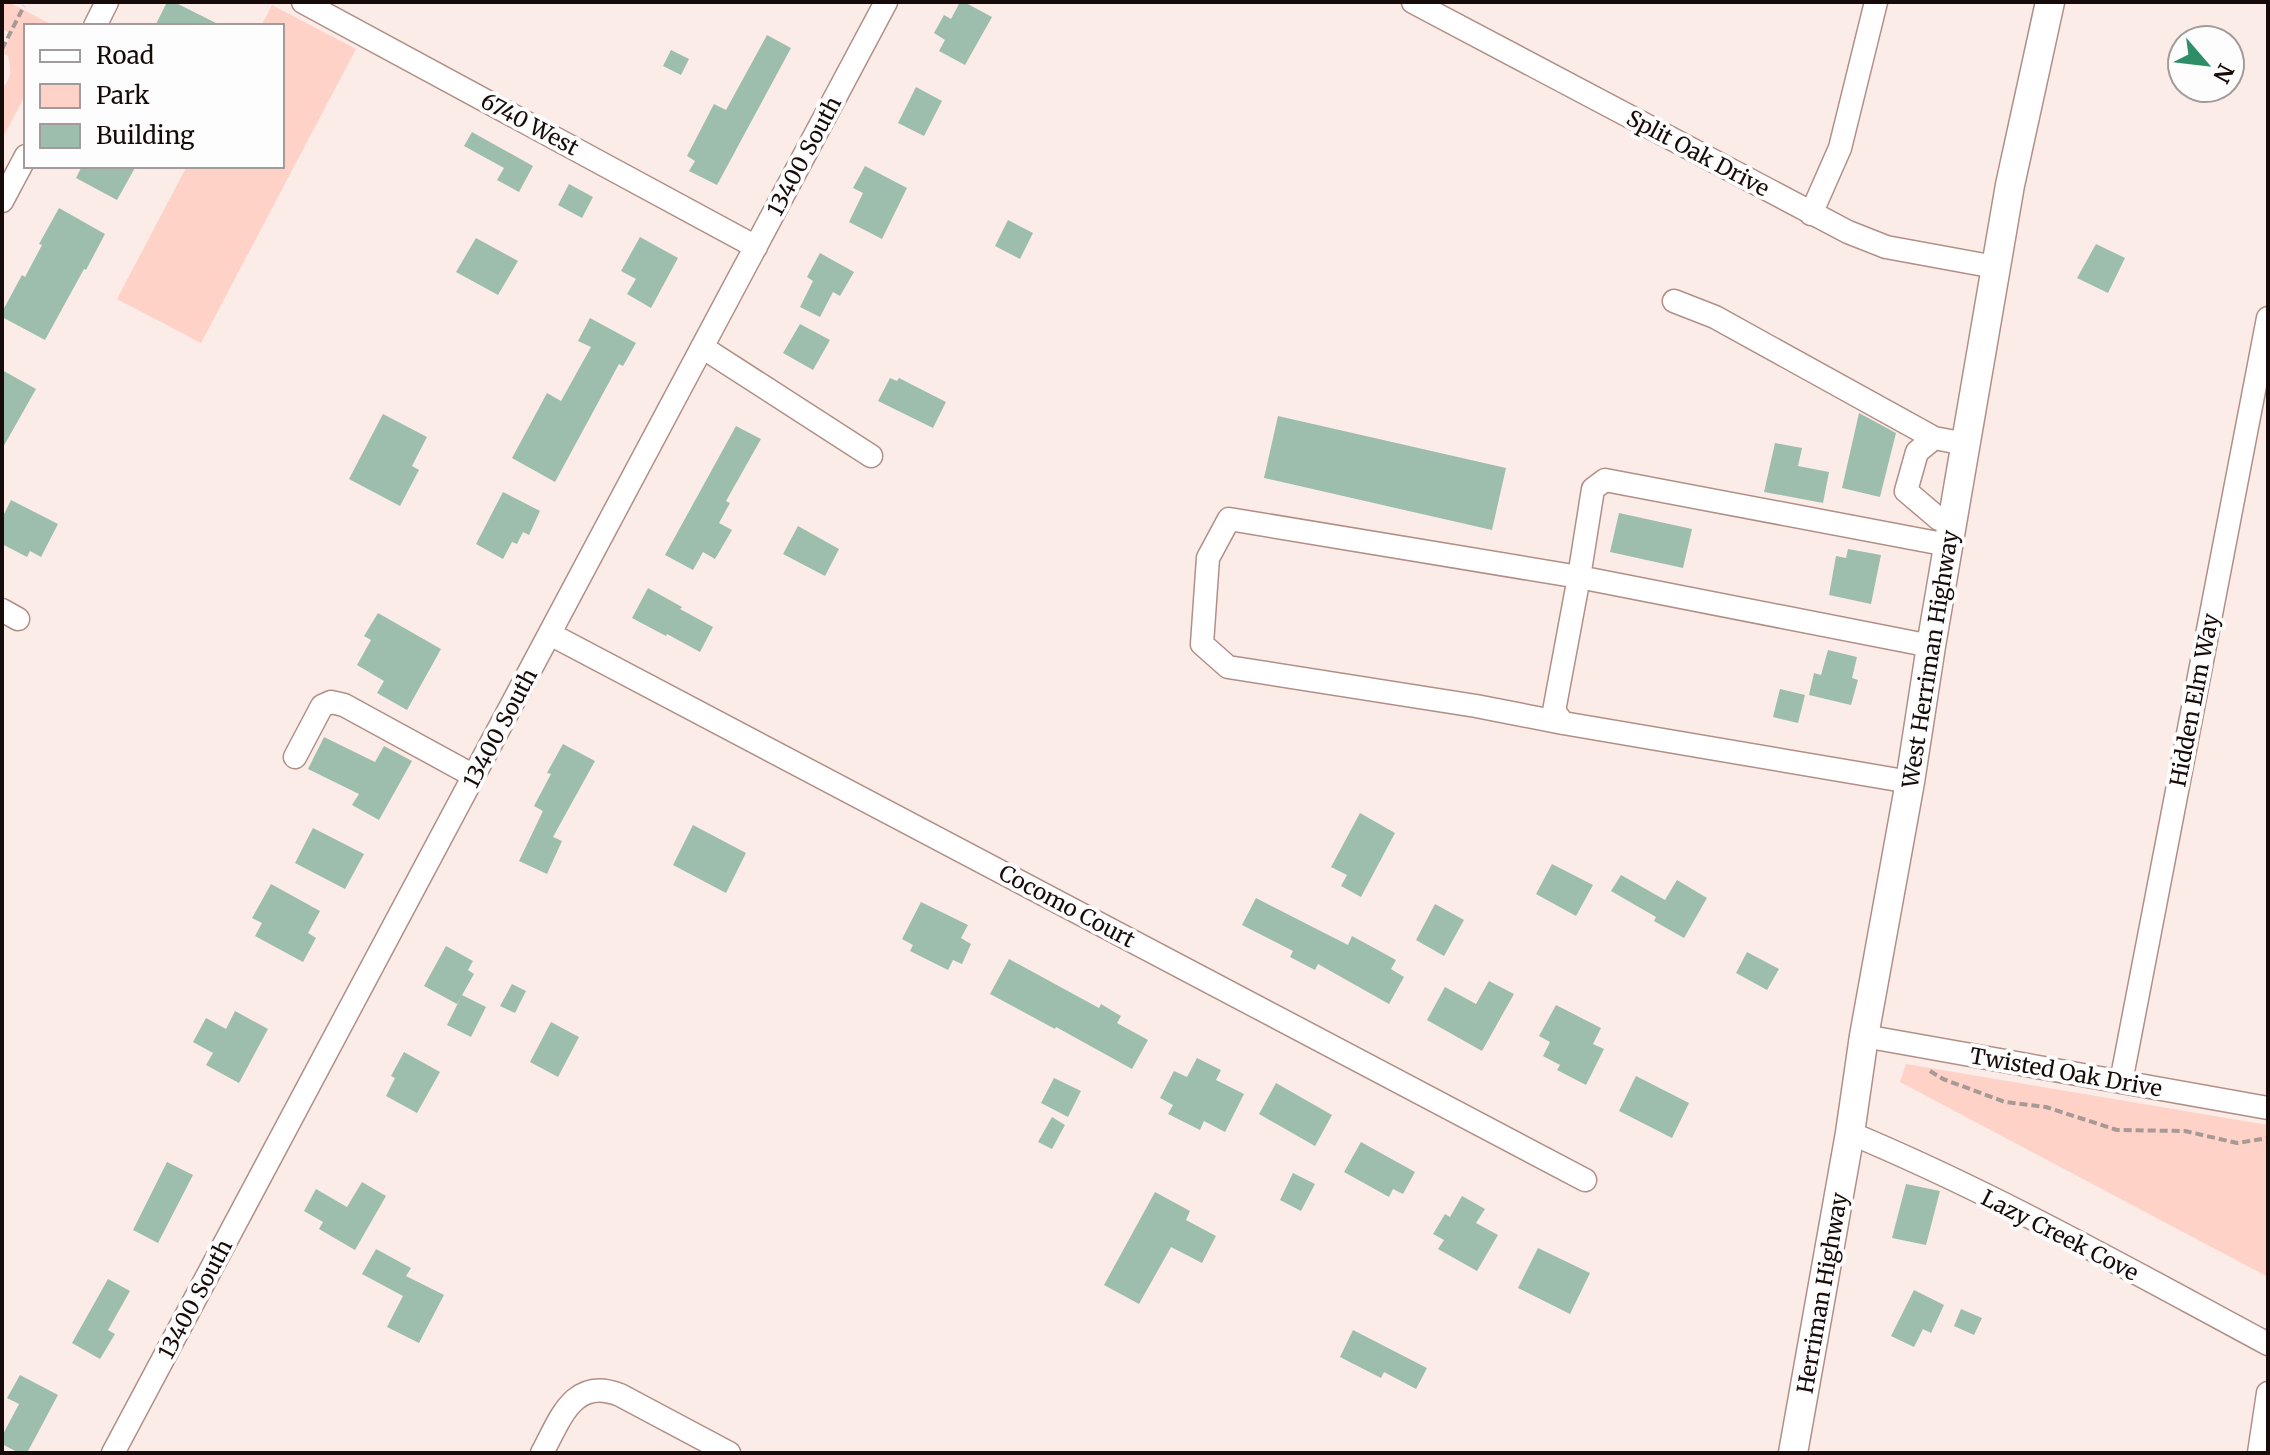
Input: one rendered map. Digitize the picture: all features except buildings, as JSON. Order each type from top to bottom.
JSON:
[{"type":"main road","name":"West Herriman Highway","points":[[1850,1133],[1995,267],[2050,2]]},
{"type":"main road","name":"Herriman Highway","points":[[1793,1453],[1850,1133]]},
{"type":"street","points":[[96,24],[107,2]]},
{"type":"street","name":"6740 West","points":[[303,2],[756,247]]},
{"type":"street","name":"13400 South","points":[[113,1453],[886,2]]},
{"type":"street","name":"Split Oak Drive","points":[[1413,2],[1848,232],[1886,247],[1995,267]]},
{"type":"street","points":[[1811,214],[1840,148],[1876,2]]},
{"type":"street","points":[[2,201],[24,160]]},
{"type":"street","points":[[1674,301],[1715,317],[1934,438],[1966,444]]},
{"type":"street","name":"Hidden Elm Way","points":[[2121,1082],[2268,318]]},
{"type":"street","points":[[702,347],[871,456]]},
{"type":"street","points":[[1934,438],[1917,452],[1906,491],[1939,519],[1950,534]]},
{"type":"street","points":[[1563,723],[1554,711],[1593,489],[1605,480],[1950,534]]},
{"type":"street","points":[[1910,782],[1476,706],[1228,667],[1202,644],[1208,558],[1229,519],[1579,577],[1931,646]]},
{"type":"street","name":"Cocomo Court","points":[[550,634],[1585,1180]]},
{"type":"street","points":[[295,757],[322,706],[331,702],[344,705],[474,776]]},
{"type":"street","name":"Twisted Oak Drive","points":[[1864,1036],[2268,1108]]},
{"type":"street","name":"Lazy Creek Cove","points":[[1850,1133],[1903,1155],[2060,1233],[2268,1344]]},
{"type":"street","points":[[542,1453],[567,1407],[581,1394],[600,1390],[620,1395],[729,1453]]},
{"type":"street","points":[[2259,1453],[2268,1393]]},
{"type":"path","points":[[2,49],[24,6]]},
{"type":"path","points":[[1918,1066],[1943,1079],[2005,1102],[2046,1107],[2117,1130],[2185,1131],[2237,1143],[2268,1138]]},
{"type":"green space","points":[[2,2],[9,2],[50,24],[24,24],[24,98],[2,139],[2,88],[8,81],[10,69],[8,56],[2,53],[11,34],[2,29]]},
{"type":"green space","points":[[272,5],[356,49],[201,343],[117,299],[186,168],[284,168],[284,24],[262,24]]},
{"type":"green space","points":[[1906,1064],[2268,1125],[2268,1277],[1900,1082]]}]
